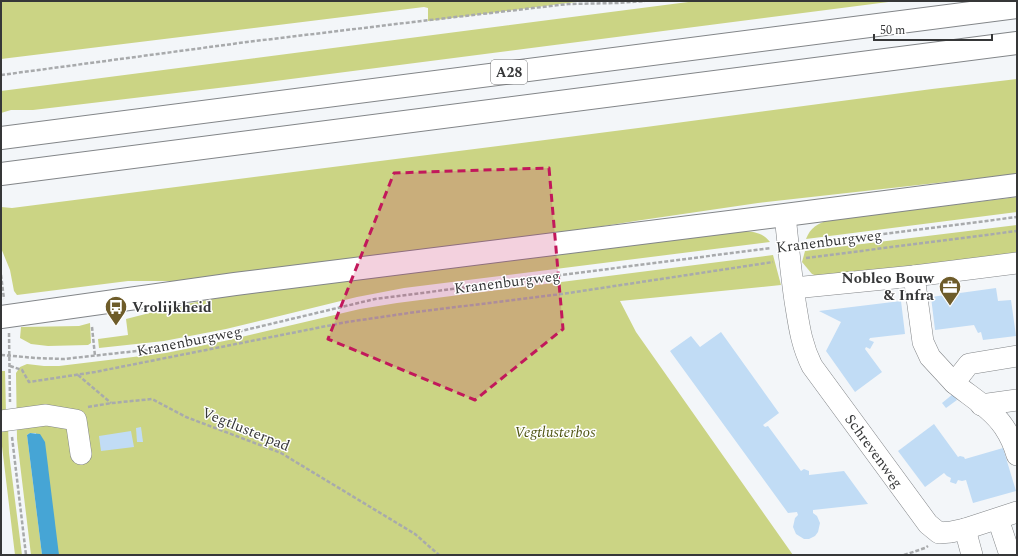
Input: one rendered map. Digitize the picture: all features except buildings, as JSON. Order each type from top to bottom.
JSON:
[{"type":"main road","name":"A28","points":[[1,138],[1017,7]]},
{"type":"main road","name":"A28","points":[[1,174],[1017,43]]},
{"type":"main road","name":"A28","points":[[1,185],[55,167]]},
{"type":"main road","name":"Kranenburgweg","points":[[1,317],[235,284],[785,216],[1017,185]]},
{"type":"street","name":"Schrevenweg","points":[[785,216],[801,339],[805,352],[812,366],[928,524],[939,533]]},
{"type":"street","points":[[794,288],[914,276],[1017,263]]},
{"type":"street","points":[[914,276],[923,342],[930,357],[954,383],[994,414],[1012,439],[1017,455]]},
{"type":"street","points":[[954,383],[969,364],[1017,356]]},
{"type":"street","points":[[981,405],[1017,400]]},
{"type":"street","points":[[6,420],[46,415],[76,420],[81,454]]},
{"type":"street","points":[[939,533],[965,529],[1008,516],[1010,555]]},
{"type":"street","points":[[965,529],[972,555]]},
{"type":"path","points":[[1,75],[247,42],[568,4],[645,1]]},
{"type":"path","name":"Kranenburgweg","points":[[1,355],[57,358],[95,356],[155,349],[216,337],[375,299],[789,253],[1017,217]]},
{"type":"path","points":[[10,366],[22,370],[29,382],[78,375],[207,351],[347,322],[562,294],[789,253],[1017,231]]},
{"type":"path","points":[[92,327],[95,356]]},
{"type":"path","points":[[10,355],[6,420],[14,457],[26,555]]},
{"type":"path","name":"Vegtlusterpad","points":[[78,375],[112,403],[152,399],[186,417],[281,453],[415,534],[440,555]]},
{"type":"path","points":[[904,555],[925,548],[939,533]]},
{"type":"highlighted area","points":[[549,168],[563,329],[475,400],[328,339],[394,173]]},
{"type":"green space","points":[[1,1],[584,1],[428,21],[428,8],[424,7],[1,59]]},
{"type":"green space","points":[[696,1],[896,1],[252,84],[33,110],[11,110],[1,113],[1,91]]},
{"type":"green space","points":[[1017,79],[1017,174],[758,203],[514,240],[189,281],[128,281],[17,295],[14,291],[10,270],[1,248],[1,207],[12,208]]},
{"type":"green space","points":[[1017,197],[1017,212],[806,239],[815,226],[829,220]]},
{"type":"green space","points":[[1017,225],[1017,254],[826,280],[812,274],[802,262],[805,251]]},
{"type":"green space","points":[[743,231],[761,234],[770,242],[404,288],[357,297],[226,329],[164,341],[99,348],[98,339],[128,335],[126,319],[181,305],[270,288]]},
{"type":"green space","name":"Vegtlusterbos","points":[[773,255],[781,285],[620,301],[636,332],[793,555],[56,555],[36,433],[30,433],[27,435],[42,555],[31,555],[17,439],[16,373],[20,367],[27,364],[59,366],[166,353],[229,340],[360,309],[397,303]]},
{"type":"green space","points":[[90,323],[91,343],[88,345],[48,346],[31,344],[20,338],[21,327],[79,326]]},
{"type":"green space","points":[[1,371],[5,371],[6,414],[1,414]]},
{"type":"green space","points":[[8,426],[9,453],[22,555],[15,555],[1,438],[1,427]]},
{"type":"water","points":[[30,433],[40,434],[45,442],[59,555],[42,555],[27,435]]},
{"type":"place","name":"Nobleo Bouw & Infra","points":[[950,306]]},
{"type":"place","name":"Vrolijkheid","points":[[116,326]]}]
